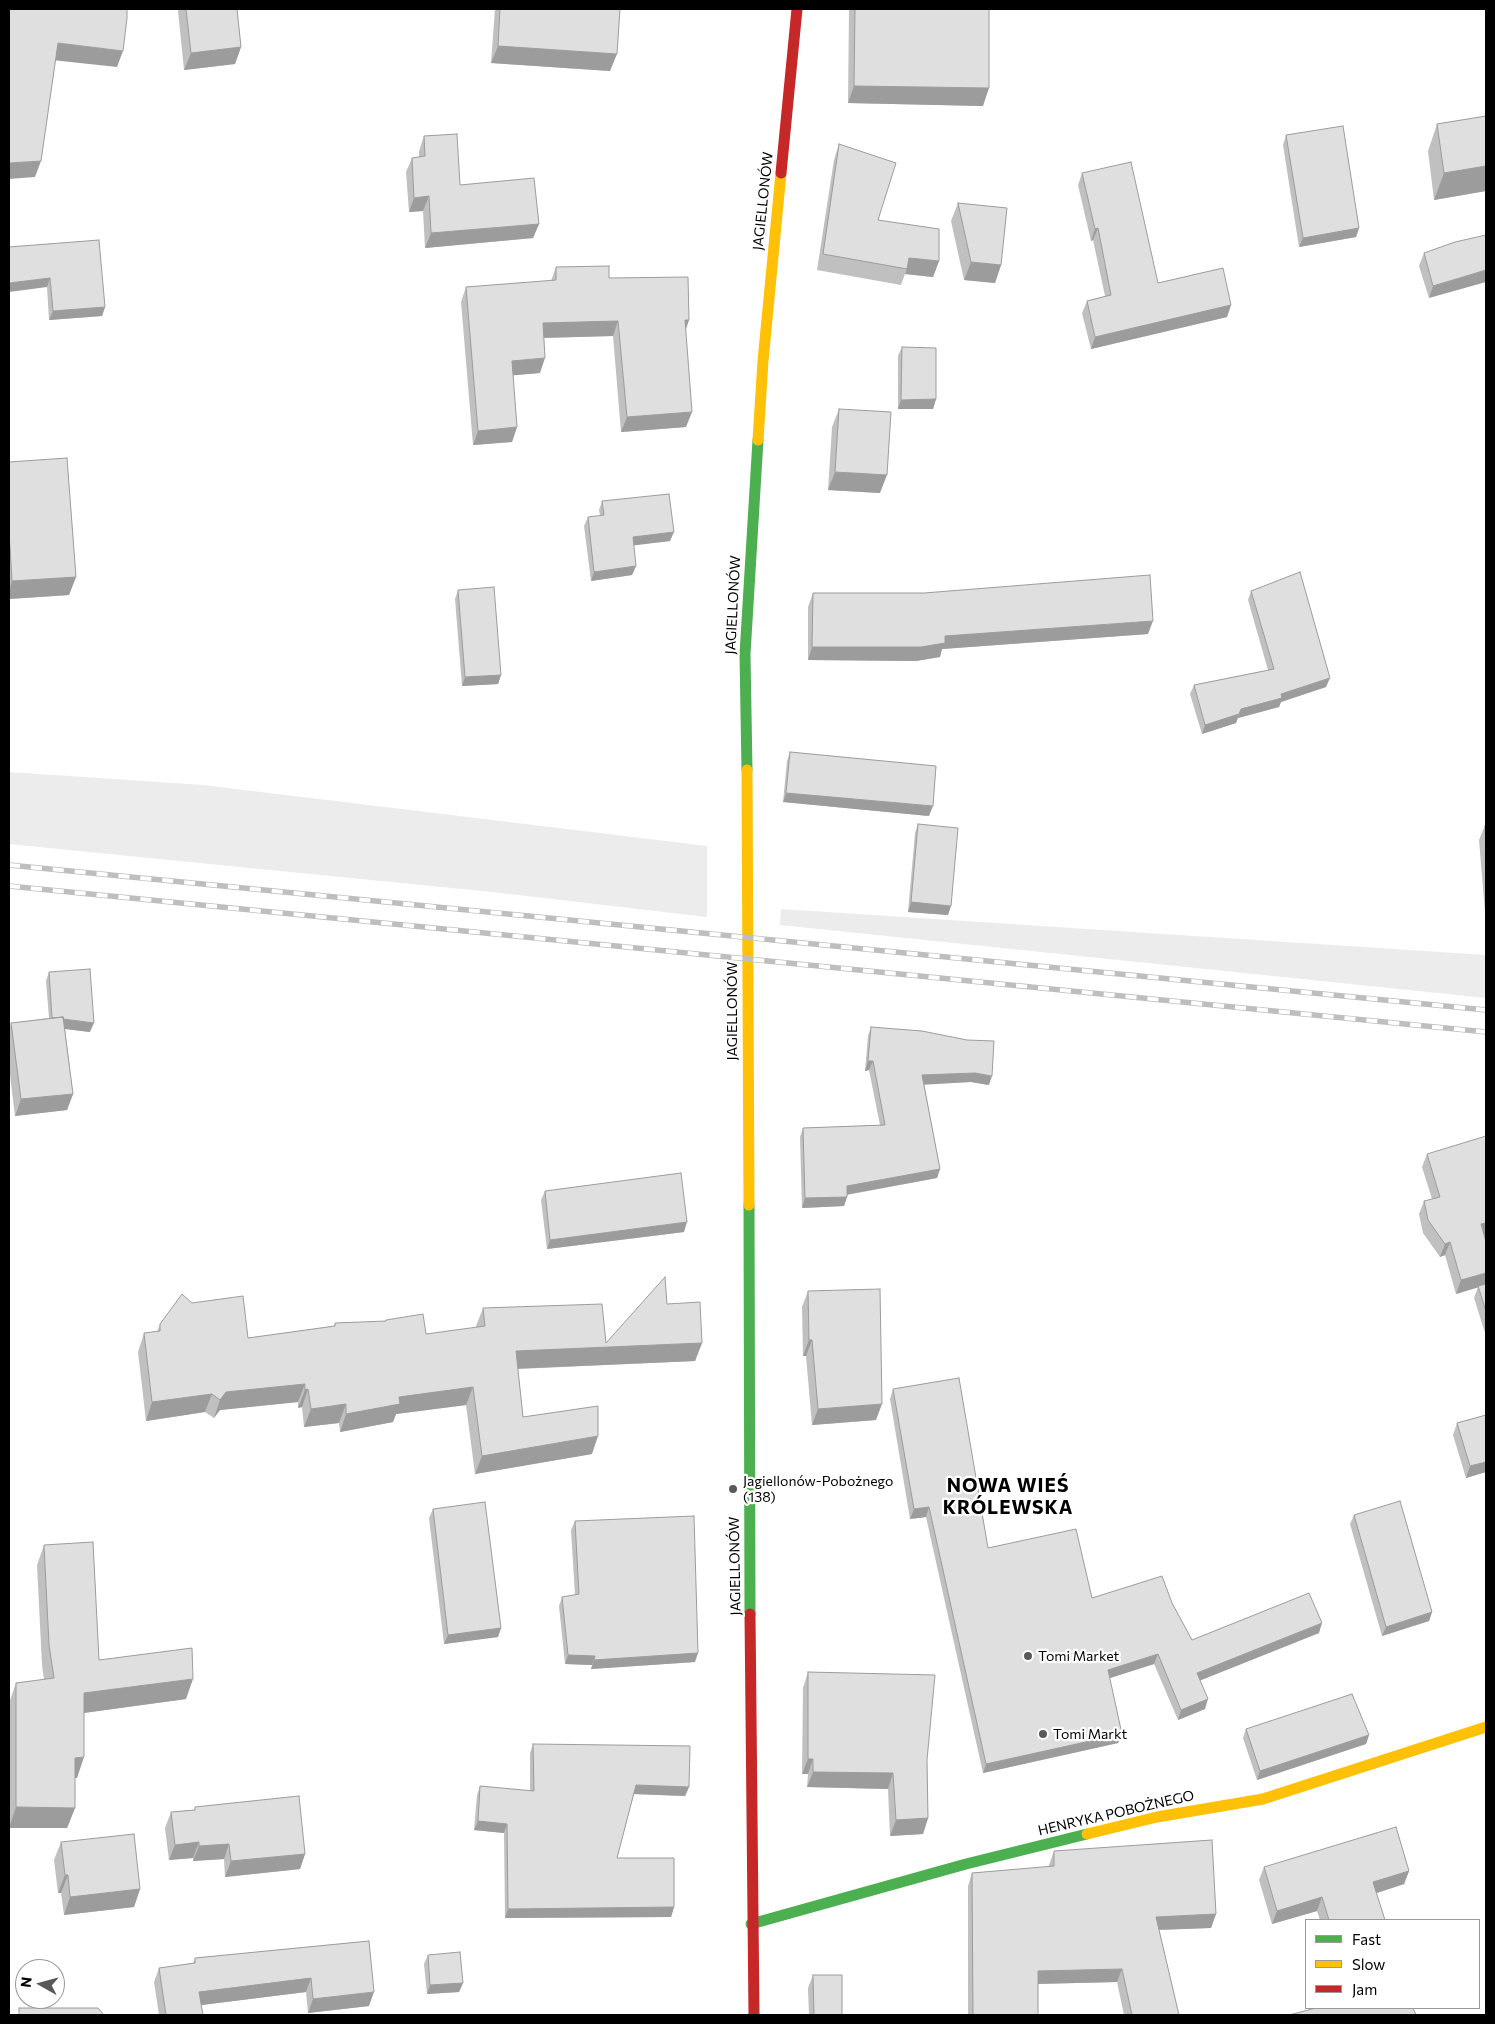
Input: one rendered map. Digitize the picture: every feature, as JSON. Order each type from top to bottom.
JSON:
[{"type":"street","name":"JAGIELLONÓW","points":[[754,2015],[751,1924],[748,849],[745,654],[763,361],[797,9]]},
{"type":"street","name":"HENRYKA POBOŻNEGO","points":[[751,1924],[966,1864],[1129,1824],[1263,1799],[1486,1727]]},
{"type":"shaded area","points":[[9,772],[203,785],[707,846],[707,917],[492,892],[9,844]]},
{"type":"shaded area","points":[[781,909],[1486,955],[1486,998],[780,925]]},
{"type":"building","points":[[9,9],[127,9],[123,51],[58,43],[41,161],[9,163]]},
{"type":"building","points":[[186,9],[237,9],[241,47],[191,53]]},
{"type":"building","points":[[500,9],[620,9],[617,54],[498,46]]},
{"type":"building","points":[[855,9],[989,9],[989,88],[854,86]]},
{"type":"building","points":[[1486,116],[1486,166],[1444,173],[1437,124]]},
{"type":"building","points":[[1343,126],[1359,228],[1303,238],[1286,135]]},
{"type":"building","points":[[457,134],[460,185],[534,178],[539,224],[431,233],[429,196],[414,198],[412,158],[425,156],[424,136]]},
{"type":"building","points":[[839,144],[896,163],[878,220],[939,229],[939,261],[909,258],[907,269],[823,254]]},
{"type":"building","points":[[1131,162],[1158,283],[1223,268],[1231,305],[1095,337],[1087,301],[1111,295],[1098,228],[1095,229],[1082,173]]},
{"type":"building","points":[[958,203],[1007,208],[1001,265],[971,262]]},
{"type":"building","points":[[1486,235],[1486,270],[1433,286],[1424,253],[1455,242]]},
{"type":"building","points":[[99,240],[105,307],[53,311],[50,278],[9,283],[9,247]]},
{"type":"building","points":[[609,266],[609,278],[688,277],[689,320],[685,320],[692,412],[627,417],[618,321],[543,323],[545,358],[512,361],[517,427],[478,431],[466,287],[556,280],[556,267]]},
{"type":"building","points":[[902,347],[936,348],[936,399],[901,400]]},
{"type":"building","points":[[839,409],[891,412],[887,475],[835,472]]},
{"type":"building","points":[[67,458],[76,577],[12,581],[9,531],[9,462]]},
{"type":"building","points":[[669,494],[674,532],[633,537],[636,566],[594,572],[588,517],[604,515],[602,501]]},
{"type":"building","points":[[1300,572],[1330,678],[1281,694],[1282,698],[1241,709],[1239,714],[1205,725],[1194,685],[1274,669],[1251,591]]},
{"type":"building","points":[[1150,575],[1153,621],[945,636],[945,643],[921,647],[812,647],[813,593],[924,593]]},
{"type":"building","points":[[494,587],[501,675],[465,677],[458,590]]},
{"type":"building","points":[[790,752],[936,766],[933,806],[786,793]]},
{"type":"building","points":[[918,824],[958,828],[951,906],[911,902]]},
{"type":"building","points":[[90,969],[94,1023],[63,1019],[63,1017],[52,1018],[49,972]]},
{"type":"building","points":[[63,1017],[73,1094],[21,1099],[11,1023]]},
{"type":"building","points":[[871,1027],[922,1031],[967,1040],[994,1041],[992,1076],[975,1073],[922,1075],[940,1169],[847,1186],[847,1197],[805,1198],[803,1128],[885,1125],[873,1061],[868,1061]]},
{"type":"building","points":[[1486,1136],[1486,1223],[1481,1224],[1486,1242],[1486,1273],[1461,1280],[1450,1242],[1445,1244],[1428,1220],[1424,1201],[1440,1197],[1427,1154]]},
{"type":"building","points":[[681,1173],[687,1222],[550,1240],[545,1191]]},
{"type":"building","points":[[665,1277],[667,1304],[700,1302],[702,1343],[516,1351],[523,1417],[598,1406],[598,1436],[482,1456],[473,1387],[399,1397],[400,1404],[346,1414],[346,1404],[311,1409],[308,1389],[305,1390],[305,1384],[226,1392],[220,1400],[212,1394],[152,1402],[144,1333],[160,1331],[160,1324],[182,1294],[192,1303],[243,1296],[248,1338],[335,1326],[335,1323],[386,1321],[423,1314],[426,1334],[485,1326],[483,1308],[602,1304],[606,1343]]},
{"type":"building","points":[[1486,1284],[1486,1311],[1478,1286]]},
{"type":"building","points":[[880,1289],[882,1404],[818,1409],[812,1340],[809,1340],[808,1291]]},
{"type":"building","points":[[959,1378],[988,1548],[1076,1529],[1092,1598],[1162,1576],[1172,1603],[1192,1640],[1309,1593],[1322,1623],[1197,1673],[1208,1699],[1181,1710],[1158,1654],[1108,1670],[1122,1734],[986,1764],[929,1507],[914,1509],[893,1389]]},
{"type":"building","points":[[1486,1415],[1486,1462],[1470,1466],[1457,1423]]},
{"type":"building","points":[[1400,1501],[1432,1612],[1386,1627],[1354,1515]]},
{"type":"building","points":[[485,1502],[501,1628],[448,1635],[433,1509]]},
{"type":"building","points":[[694,1516],[698,1653],[594,1660],[595,1656],[568,1655],[562,1597],[579,1594],[575,1521]]},
{"type":"building","points":[[93,1542],[99,1660],[192,1648],[193,1679],[84,1693],[84,1757],[75,1758],[75,1808],[16,1807],[16,1683],[54,1678],[49,1645],[44,1545]]},
{"type":"building","points":[[808,1672],[935,1675],[927,1760],[928,1818],[896,1820],[893,1773],[813,1772],[813,1759],[808,1759]]},
{"type":"building","points":[[1352,1694],[1369,1735],[1260,1771],[1246,1729]]},
{"type":"building","points":[[533,1744],[690,1746],[689,1787],[636,1785],[617,1858],[674,1858],[674,1907],[508,1909],[507,1824],[478,1821],[480,1786],[534,1791]]},
{"type":"building","points":[[299,1796],[305,1854],[231,1861],[229,1844],[199,1846],[199,1842],[175,1845],[171,1812],[195,1810],[195,1807]]},
{"type":"building","points":[[1396,1827],[1409,1871],[1373,1882],[1385,1919],[1329,1919],[1322,1897],[1277,1911],[1264,1867]]},
{"type":"building","points":[[134,1834],[140,1889],[70,1897],[68,1875],[65,1875],[61,1842]]},
{"type":"building","points":[[1212,1840],[1216,1914],[1156,1917],[1179,2015],[1132,2015],[1122,1969],[1038,1971],[1038,2015],[973,2015],[972,1873],[1054,1866],[1054,1851]]},
{"type":"building","points":[[369,1941],[374,1992],[313,1999],[311,1978],[199,1992],[203,2015],[166,2015],[159,1968],[195,1963],[195,1958]]},
{"type":"building","points":[[460,1952],[463,1983],[430,1985],[428,1955]]},
{"type":"building","points":[[813,1975],[842,1975],[842,2015],[814,2015]]},
{"type":"building","points":[[98,2008],[104,2015],[19,2015],[19,2009]]},
{"type":"building","points":[[1312,2009],[1413,2009],[1416,2015],[1289,2015]]},
{"type":"railway","points":[[9,865],[1486,1010]]},
{"type":"railway","points":[[9,886],[1486,1032]]},
{"type":"traffic: fast","points":[[747,770],[745,654],[758,440]]},
{"type":"traffic: fast","points":[[749,1205],[750,1614]]},
{"type":"traffic: fast","points":[[751,1924],[966,1864],[1087,1834]]},
{"type":"traffic: slow","points":[[758,440],[763,361],[781,173]]},
{"type":"traffic: slow","points":[[747,770],[749,1205]]},
{"type":"traffic: slow","points":[[1087,1834],[1157,1817],[1263,1799],[1486,1727]]},
{"type":"traffic: jam","points":[[781,173],[797,9]]},
{"type":"traffic: jam","points":[[750,1614],[754,2015]]},
{"type":"place","name":"Jagiellonów-Pobożnego (138)","points":[[733,1489]]},
{"type":"place","name":"Tomi Market","points":[[1028,1656]]},
{"type":"place","name":"Tomi Markt","points":[[1043,1734]]},
{"type":"district","name":"NOWA WIEŚ KRÓLEWSKA","points":[[1008,1497]]}]
